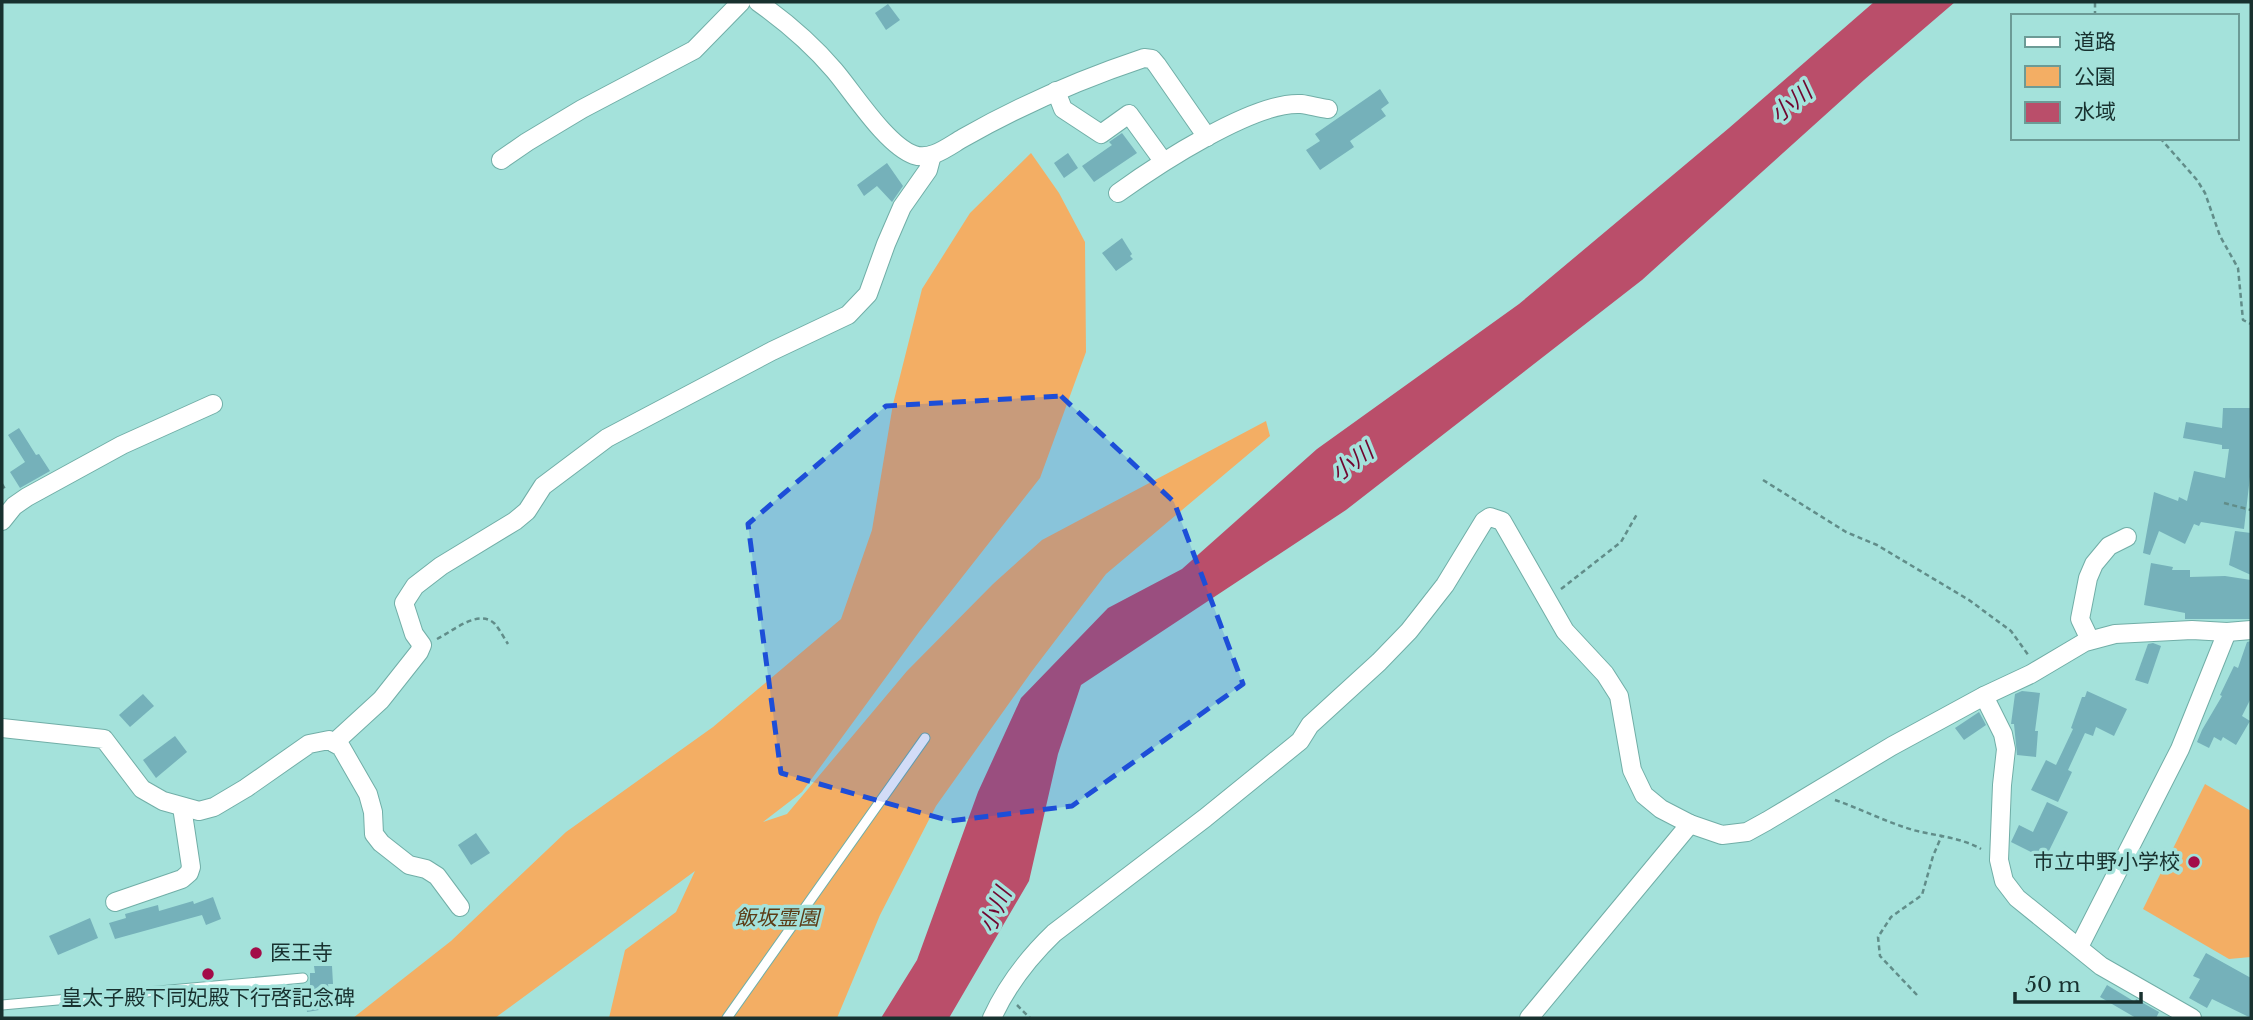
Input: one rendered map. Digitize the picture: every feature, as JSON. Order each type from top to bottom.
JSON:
[{"type":"street","points":[[758,2],[807,41],[835,71],[868,114],[899,146],[914,155],[932,155],[995,120],[1056,91],[1144,58],[1152,59],[1207,137]]},
{"type":"street","points":[[501,160],[582,109],[694,50],[736,3]]},
{"type":"street","points":[[1056,91],[1063,109],[1101,134],[1129,114],[1163,161]]},
{"type":"street","points":[[1118,193],[1163,161],[1261,112],[1299,104],[1328,109]]},
{"type":"street","points":[[334,743],[381,700],[410,666],[420,649],[422,645],[414,634],[404,603],[415,586],[521,516],[543,486],[556,474],[614,434],[772,351],[848,315],[860,304],[868,294],[902,207],[928,170],[932,155]]},
{"type":"street","points":[[2,521],[14,506],[27,497],[122,445],[213,404]]},
{"type":"street","points":[[992,1018],[1012,979],[1054,933],[1205,818],[1300,741],[1310,725],[1379,662],[1409,631],[1445,585],[1484,521],[1490,517],[1502,521],[1565,631],[1605,674],[1619,696],[1632,770],[1639,789],[1651,803],[1690,824],[1722,835],[1747,832],[1984,696],[2039,670],[2090,640],[2115,634],[2251,630]]},
{"type":"street","points":[[2090,640],[2080,619],[2088,578],[2094,564],[2109,546],[2127,537]]},
{"type":"street","points":[[2078,947],[2180,749],[2227,632]]},
{"type":"street","points":[[1984,696],[2003,734],[2006,750],[1999,860],[2004,881],[2017,898],[2101,966],[2192,1018]]},
{"type":"street","points":[[2,728],[104,739],[142,789],[163,801],[199,811],[214,807],[246,788],[309,744],[329,740],[341,747],[368,794],[373,812],[374,834],[381,844],[409,865],[426,869],[438,876],[460,907]]},
{"type":"street","points":[[115,902],[181,879],[189,873],[191,860],[182,807]]},
{"type":"street","points":[[1529,1018],[1690,824]]},
{"type":"lane","points":[[727,1018],[925,738]]},
{"type":"lane","points":[[2,1005],[303,978]]},
{"type":"path","points":[[2162,140],[2205,193],[2220,236],[2238,268],[2243,320],[2251,324]]},
{"type":"path","points":[[1763,480],[1846,531],[1878,545],[1969,600],[2011,631],[2039,670]]},
{"type":"path","points":[[2224,503],[2251,510]]},
{"type":"path","points":[[1546,600],[1621,542],[1637,514]]},
{"type":"path","points":[[420,649],[478,618],[494,624],[508,644]]},
{"type":"path","points":[[1820,789],[1832,799],[1894,824],[1974,845],[1999,860]]},
{"type":"path","points":[[1917,995],[1887,965],[1881,956],[1878,937],[1896,912],[1922,895],[1942,835]]},
{"type":"highlighted area","points":[[1061,396],[1174,502],[1243,684],[1072,806],[950,821],[781,773],[748,524],[886,406]]},
{"type":"green space","name":"飯坂霊園","points":[[1031,153],[1059,193],[1085,242],[1086,352],[1040,478],[919,632],[802,792],[763,822],[787,814],[907,671],[993,584],[1042,540],[1266,421],[1270,436],[1106,574],[1032,671],[936,806],[880,915],[837,1018],[609,1018],[625,950],[676,912],[695,871],[495,1018],[353,1018],[451,941],[566,832],[713,727],[841,619],[872,530],[893,404],[922,289],[970,213]]},
{"type":"green space","points":[[2205,784],[2251,811],[2251,957],[2229,959],[2143,909]]},
{"type":"water","name":"小川","points":[[1874,2],[1955,2],[1864,80],[1642,280],[1346,510],[1081,685],[1058,754],[1029,881],[949,1018],[881,1018],[917,960],[978,792],[1021,698],[1108,608],[1182,569],[1317,449],[1519,304]]},
{"type":"building","points":[[888,4],[900,20],[886,30],[875,13]]},
{"type":"building","points":[[1380,89],[1389,103],[1381,109],[1386,116],[1350,141],[1354,147],[1320,170],[1306,150],[1320,141],[1315,134]]},
{"type":"building","points":[[1122,133],[1137,153],[1094,182],[1082,166],[1112,145],[1109,142]]},
{"type":"building","points":[[1068,153],[1078,168],[1064,178],[1054,163]]},
{"type":"building","points":[[887,163],[903,186],[892,202],[877,186],[864,196],[857,185]]},
{"type":"building","points":[[1122,238],[1133,259],[1116,271],[1102,253]]},
{"type":"building","points":[[2223,408],[2251,408],[2251,468],[2244,529],[2201,522],[2199,526],[2194,524],[2185,544],[2159,531],[2150,555],[2143,553],[2154,492],[2178,501],[2179,497],[2187,501],[2194,471],[2225,478],[2229,449],[2222,449],[2222,445],[2183,438],[2186,422],[2222,428]]},
{"type":"building","points":[[19,428],[50,471],[20,488],[10,472],[25,462],[8,435]]},
{"type":"building","points":[[2235,531],[2251,533],[2251,575],[2229,565]]},
{"type":"building","points":[[2151,563],[2173,567],[2172,570],[2190,570],[2190,577],[2225,576],[2251,580],[2251,619],[2185,619],[2185,613],[2144,605]]},
{"type":"building","points":[[2251,641],[2251,698],[2242,716],[2250,721],[2236,745],[2223,737],[2221,741],[2214,737],[2209,748],[2197,742],[2222,696],[2220,695],[2234,666],[2238,668],[2247,642]]},
{"type":"building","points":[[2148,644],[2161,646],[2148,684],[2135,680]]},
{"type":"building","points":[[2022,691],[2040,693],[2035,731],[2038,731],[2036,757],[2017,755],[2014,724],[2011,724],[2015,694]]},
{"type":"building","points":[[2087,691],[2127,709],[2114,736],[2096,727],[2093,736],[2085,733],[2068,770],[2072,772],[2058,802],[2031,790],[2046,760],[2056,765],[2073,729],[2071,728],[2082,697],[2085,697]]},
{"type":"building","points":[[143,694],[154,706],[130,727],[119,715]]},
{"type":"building","points":[[1979,712],[1986,725],[1964,740],[1955,728]]},
{"type":"building","points":[[175,736],[187,752],[156,778],[143,760]]},
{"type":"building","points":[[2047,802],[2068,812],[2045,859],[2011,842],[2019,825],[2033,832]]},
{"type":"building","points":[[476,833],[490,853],[471,865],[458,845]]},
{"type":"building","points":[[213,897],[221,919],[206,925],[202,915],[115,939],[109,923],[126,918],[125,914],[158,905],[159,911]]},
{"type":"building","points":[[90,918],[98,938],[58,955],[49,936]]},
{"type":"building","points":[[2206,953],[2251,978],[2251,1018],[2212,999],[2207,1008],[2189,998],[2200,979],[2193,976]]},
{"type":"building","points":[[314,966],[332,966],[333,984],[328,984],[331,1008],[307,1012],[305,990],[310,989],[310,973],[315,973]]},
{"type":"building","points":[[2107,985],[2135,1002],[2136,999],[2159,1012],[2156,1018],[2136,1018],[2100,997]]},
{"type":"place","name":"市立中野小学校","points":[[2194,862]]},
{"type":"place","name":"医王寺","points":[[256,953]]},
{"type":"place","name":"皇太子殿下同妃殿下行啓記念碑","points":[[208,974]]}]
